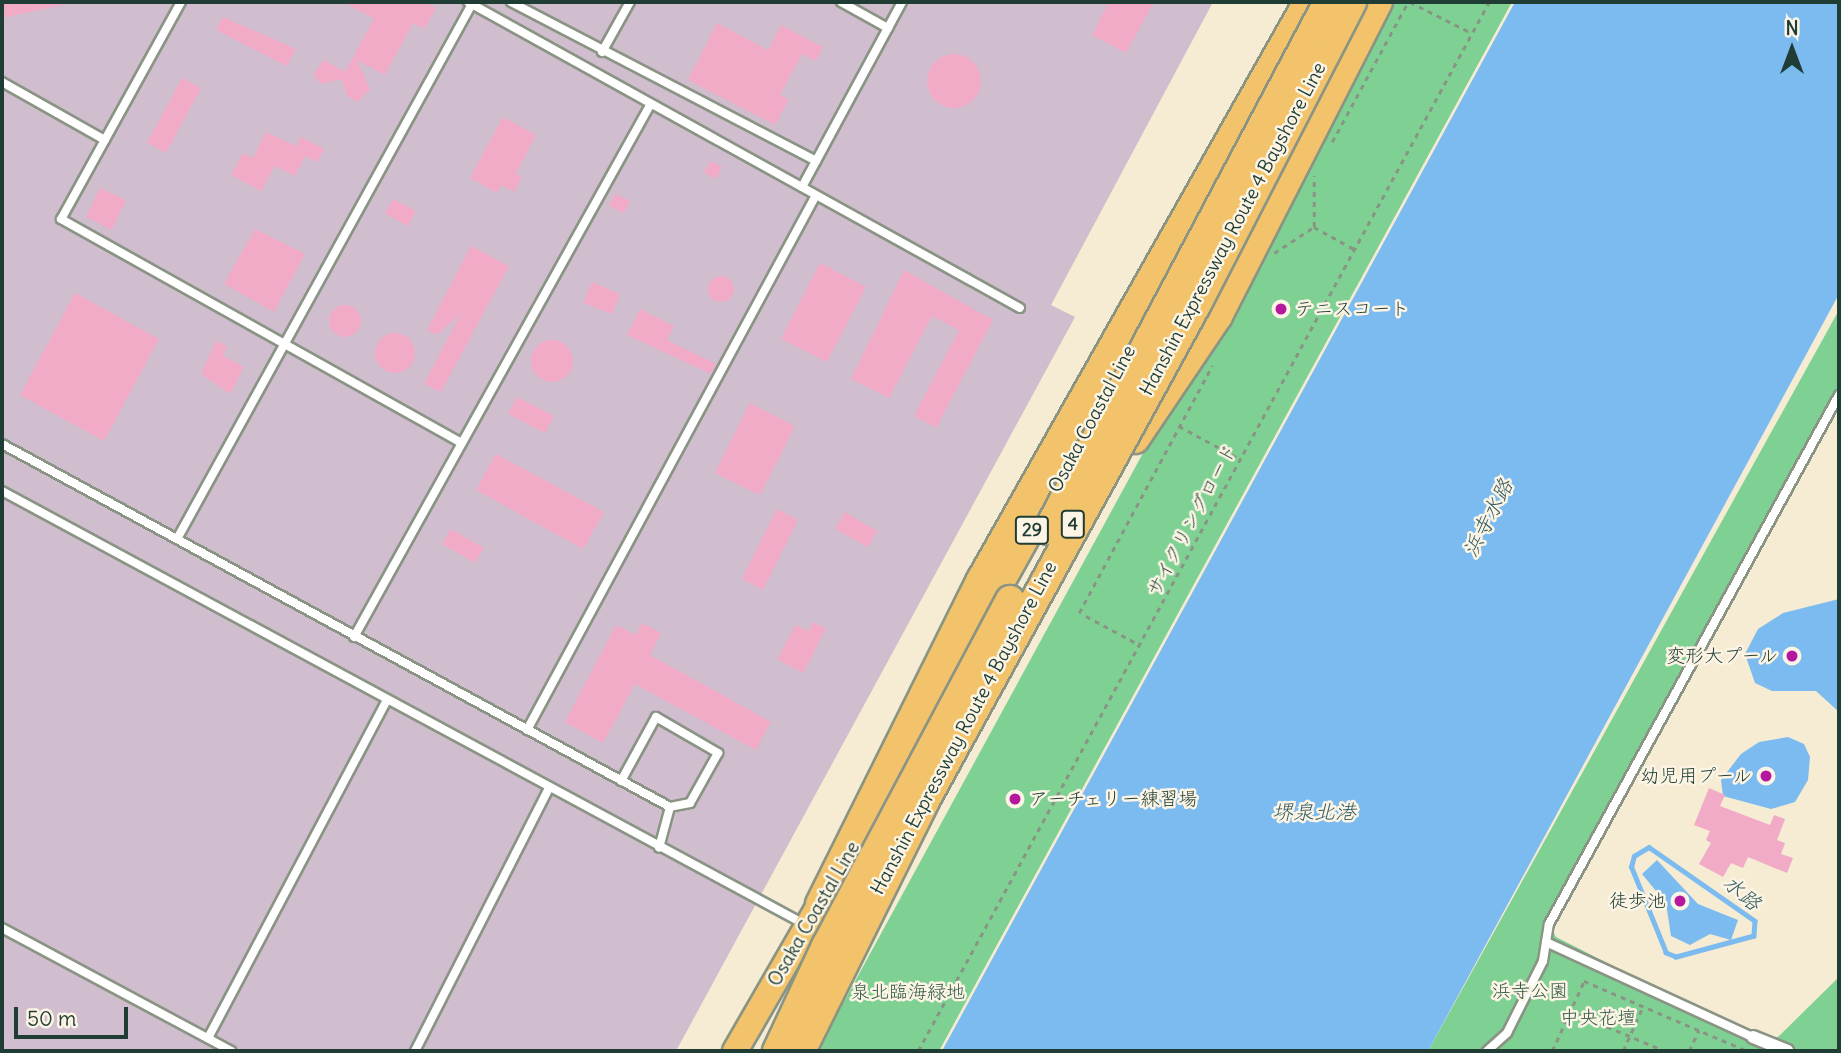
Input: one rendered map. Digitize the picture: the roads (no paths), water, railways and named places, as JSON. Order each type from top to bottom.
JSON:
[{"type":"highway","points":[[767,1051],[817,926],[934,668],[1308,2]]},
{"type":"highway","name":"Hanshin Expressway Route 4 Bayshore Line","points":[[777,1051],[817,926],[1328,2]]},
{"type":"highway","name":"Hanshin Expressway Route 4 Bayshore Line","points":[[801,1051],[926,799],[1198,302],[1352,2]]},
{"type":"highway","points":[[1133,442],[1218,316],[1378,2]]},
{"type":"main road","name":"Osaka Coastal Line","points":[[735,1051],[817,926],[1317,2]]},
{"type":"main road","name":"Osaka Coastal Line","points":[[785,1051],[1133,442],[1366,2]]},
{"type":"street","points":[[1753,1037],[1787,1051]]},
{"type":"lane","points":[[181,2],[61,219],[288,340],[460,442]]},
{"type":"lane","points":[[510,2],[816,161]]},
{"type":"lane","points":[[603,52],[631,2]]},
{"type":"lane","points":[[841,2],[888,28]]},
{"type":"lane","points":[[802,187],[902,2]]},
{"type":"lane","points":[[177,539],[470,3],[649,107],[802,187],[815,197],[1020,308]]},
{"type":"lane","points":[[2,82],[105,140]]},
{"type":"lane","points":[[354,637],[460,442],[649,107]]},
{"type":"lane","points":[[527,730],[815,197]]},
{"type":"lane","points":[[1487,1051],[1507,1033],[1546,942],[1549,924],[1839,396]]},
{"type":"lane","points":[[2,444],[354,637],[621,781],[670,807],[690,803],[719,753],[656,717],[621,781]]},
{"type":"lane","points":[[2,491],[659,848],[817,926]]},
{"type":"lane","points":[[208,1038],[387,700]]},
{"type":"lane","points":[[415,1051],[549,788]]},
{"type":"lane","points":[[659,848],[670,807]]},
{"type":"lane","points":[[2,928],[231,1051]]},
{"type":"lane","points":[[1546,942],[1753,1037]]},
{"type":"water","name":"堺泉北港","points":[[1515,2],[1839,2],[1839,294],[1428,1051],[942,1051]]},
{"type":"water","name":"変形大プール","points":[[1839,599],[1839,712],[1816,691],[1772,691],[1755,683],[1745,654],[1758,629],[1783,613]]},
{"type":"water","name":"幼児用プール","points":[[1788,737],[1804,744],[1810,757],[1808,780],[1795,802],[1771,809],[1723,796],[1721,780],[1741,754],[1759,742]]},
{"type":"water","name":"徒歩池","points":[[1657,860],[1698,904],[1738,920],[1731,940],[1710,934],[1690,945],[1671,936],[1666,903],[1642,874]]},
{"type":"waterway","name":"水路","points":[[1649,847],[1755,921],[1754,936],[1676,957],[1666,953],[1631,867],[1634,856],[1649,847]]},
{"type":"place","name":"テニスコート","points":[[1281,309]]},
{"type":"place","name":"変形大プール","points":[[1792,656]]},
{"type":"place","name":"幼児用プール","points":[[1766,776]]},
{"type":"place","name":"アーチェリー練習場","points":[[1015,799]]},
{"type":"place","name":"徒歩池","points":[[1680,901]]},
{"type":"water label","name":"浜寺水路","points":[[1488,518]]},
{"type":"park label","name":"浜寺公園","points":[[1530,991]]},
{"type":"park label","name":"泉北臨海緑地","points":[[908,992]]},
{"type":"park label","name":"中央花壇","points":[[1598,1018]]}]
